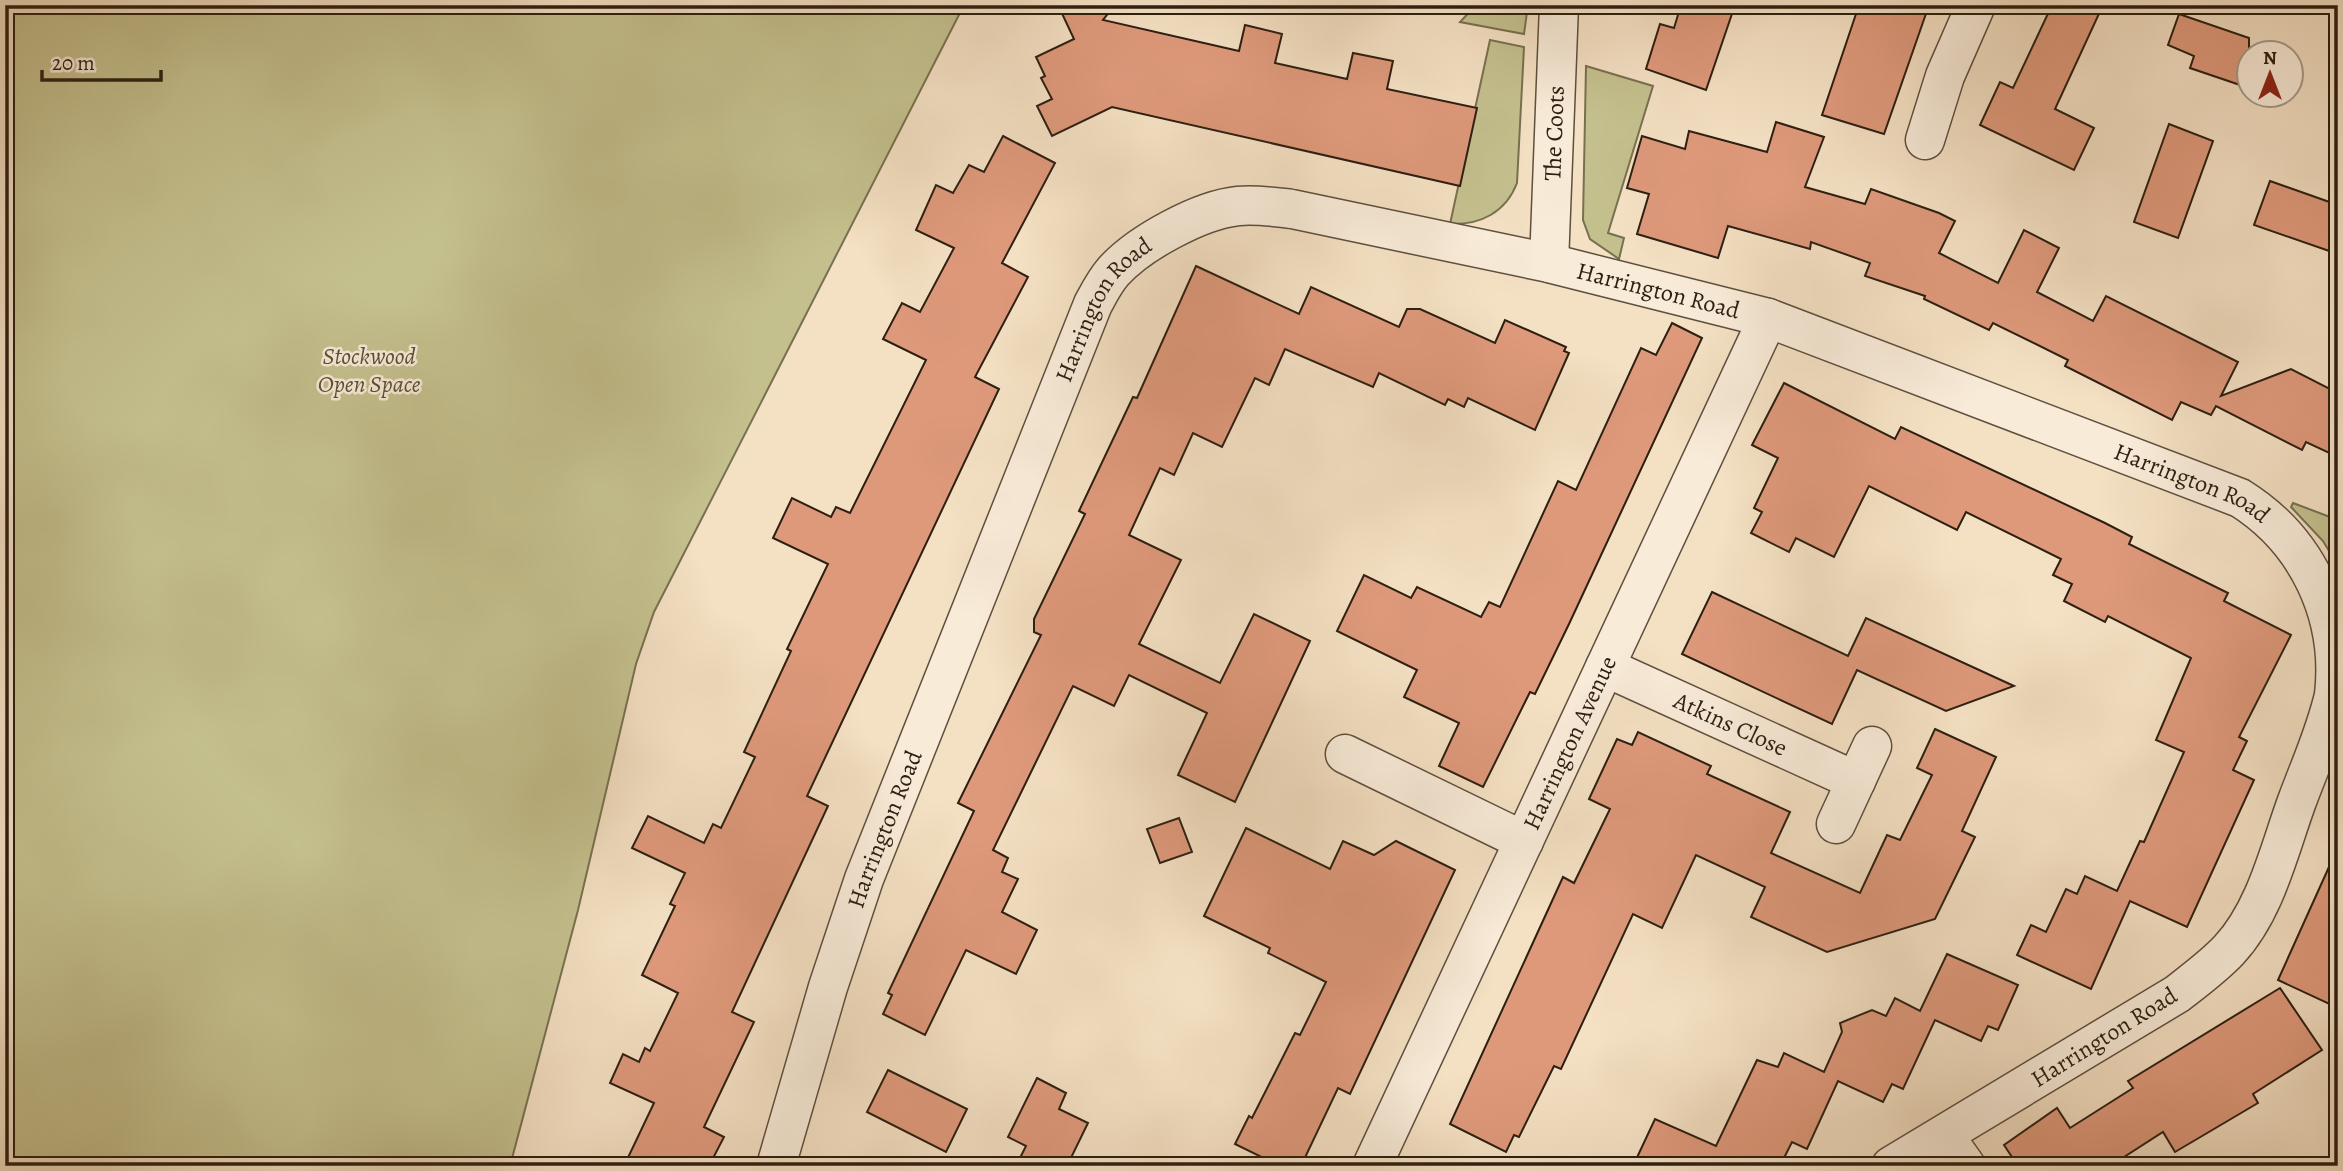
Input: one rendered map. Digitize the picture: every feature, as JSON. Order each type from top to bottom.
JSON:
[{"type":"street","name":"The Coots","points":[[1549,262],[1559,5]]},
{"type":"street","points":[[1925,140],[1945,76],[1976,5]]},
{"type":"street","name":"Harrington Road","points":[[787,1163],[828,987],[864,879],[1093,304],[1113,272],[1145,246],[1196,218],[1236,206],[1253,205],[1292,209],[1549,262],[1768,318],[2240,498],[2258,509],[2293,541],[2308,561],[2330,609],[2337,653],[2333,699],[2263,894],[2238,939],[2215,964],[2177,994],[1891,1166]]},
{"type":"street","name":"Harrington Avenue","points":[[1372,1166],[1768,318]]},
{"type":"street","name":"Atkins Close","points":[[1605,667],[1856,781]]},
{"type":"street","points":[[1836,824],[1872,746]]},
{"type":"street","points":[[1345,754],[1524,841]]},
{"type":"street","points":[[1944,1135],[1966,1166]]},
{"type":"green space","name":"Stockwood Open Space","points":[[5,5],[964,5],[654,612],[636,664],[578,910],[510,1166],[5,1166]]},
{"type":"green space","points":[[1476,5],[1528,5],[1524,34],[1460,22]]},
{"type":"green space","points":[[1490,40],[1524,47],[1517,183],[1506,202],[1491,215],[1472,222],[1450,224]]},
{"type":"green space","points":[[1586,66],[1653,86],[1608,233],[1624,238],[1619,259],[1590,239],[1583,220]]},
{"type":"green space","points":[[2293,503],[2338,520],[2337,564],[2323,541],[2291,507]]},
{"type":"building","points":[[1058,5],[1115,5],[1103,20],[1239,51],[1245,25],[1282,34],[1275,63],[1347,79],[1353,53],[1393,61],[1387,89],[1477,108],[1460,186],[1112,107],[1052,136],[1037,106],[1052,99],[1041,78],[1045,76],[1036,57],[1074,39]]},
{"type":"building","points":[[1681,5],[1735,5],[1706,90],[1646,69],[1660,24],[1674,28]]},
{"type":"building","points":[[1859,5],[1929,5],[1884,134],[1822,115]]},
{"type":"building","points":[[2052,5],[2103,5],[2055,109],[2094,128],[2074,170],[1980,125],[2000,82],[2013,88]]},
{"type":"building","points":[[2179,14],[2249,38],[2234,38],[2234,83],[2190,68],[2194,56],[2168,45]]},
{"type":"building","points":[[1776,122],[1824,137],[1805,187],[1865,204],[1871,189],[1939,213],[1955,221],[1939,253],[1998,283],[2024,230],[2059,248],[2037,292],[2093,321],[2106,296],[2238,362],[2221,396],[2291,369],[2338,393],[2338,457],[2306,442],[2302,450],[2216,406],[2211,415],[2181,402],[2172,420],[2065,366],[2068,360],[1993,323],[1989,330],[1924,299],[1925,296],[1865,276],[1870,263],[1811,242],[1810,249],[1728,226],[1718,258],[1637,234],[1649,194],[1627,188],[1642,136],[1685,149],[1689,131],[1767,152]]},
{"type":"building","points":[[2169,124],[2213,141],[2178,238],[2134,222]]},
{"type":"building","points":[[1003,136],[1055,163],[1002,263],[1028,277],[975,377],[999,389],[807,796],[828,806],[732,1012],[754,1022],[704,1127],[724,1137],[709,1166],[624,1166],[654,1103],[610,1083],[623,1054],[639,1062],[645,1048],[650,1051],[678,993],[642,975],[675,906],[670,904],[685,873],[632,848],[648,816],[704,843],[713,824],[721,828],[755,757],[744,752],[791,651],[787,649],[828,564],[773,538],[792,498],[831,517],[836,507],[850,513],[926,360],[883,339],[902,303],[920,312],[954,248],[916,230],[936,185],[953,193],[969,165],[984,172]]},
{"type":"building","points":[[2270,181],[2338,205],[2338,254],[2254,225]]},
{"type":"building","points":[[1196,266],[1299,314],[1311,287],[1399,327],[1407,309],[1420,309],[1495,343],[1505,320],[1566,347],[1564,351],[1569,353],[1535,430],[1468,398],[1464,407],[1448,399],[1445,405],[1379,373],[1373,387],[1285,349],[1269,385],[1255,378],[1222,447],[1193,433],[1174,475],[1160,468],[1129,535],[1181,560],[1139,644],[1220,683],[1254,614],[1310,641],[1235,802],[1178,775],[1207,713],[1129,675],[1114,706],[1073,686],[993,850],[1008,858],[1002,872],[1018,879],[1002,912],[1037,930],[1016,974],[966,950],[925,1035],[883,1014],[892,995],[888,993],[974,811],[958,803],[1041,635],[1034,632],[1034,619],[1085,514],[1079,511],[1133,397],[1137,398]]},
{"type":"building","points":[[1672,323],[1702,338],[1535,694],[1530,692],[1483,787],[1439,766],[1459,723],[1404,697],[1417,670],[1337,631],[1364,575],[1411,598],[1417,587],[1481,617],[1489,602],[1500,607],[1558,481],[1576,490],[1641,348],[1656,355]]},
{"type":"building","points":[[1784,383],[1895,439],[1901,427],[2105,523],[2132,537],[2129,544],[2228,593],[2224,601],[2291,635],[2239,737],[2247,741],[2233,770],[2254,780],[2187,927],[2130,901],[2091,989],[2017,955],[2031,925],[2046,932],[2066,889],[2077,894],[2085,876],[2117,891],[2140,841],[2144,842],[2184,752],[2156,740],[2191,658],[2108,616],[2105,622],[2064,601],[2072,584],[2053,575],[2061,559],[1966,512],[1957,530],[1869,486],[1834,557],[1796,538],[1789,552],[1751,533],[1762,512],[1754,508],[1778,458],[1752,445]]},
{"type":"building","points":[[1712,592],[1848,656],[1866,618],[2014,686],[1946,711],[1857,670],[1832,724],[1682,654]]},
{"type":"building","points":[[1935,729],[1996,757],[1962,831],[1975,837],[1935,919],[1827,952],[1751,917],[1765,887],[1696,855],[1662,928],[1633,914],[1561,1069],[1554,1066],[1519,1137],[1514,1135],[1506,1152],[1450,1124],[1563,877],[1574,883],[1610,809],[1589,799],[1617,739],[1632,745],[1638,732],[1711,766],[1707,774],[1790,812],[1771,853],[1860,893],[1887,835],[1900,840],[1932,775],[1917,768]]},
{"type":"building","points":[[1179,818],[1192,852],[1160,863],[1147,829]]},
{"type":"building","points":[[1246,828],[1330,869],[1343,841],[1374,855],[1396,841],[1455,870],[1350,1094],[1338,1088],[1301,1166],[1280,1166],[1235,1144],[1249,1116],[1252,1118],[1295,1033],[1300,1035],[1326,982],[1268,953],[1270,948],[1204,916]]},
{"type":"building","points":[[2338,847],[2338,1008],[2278,980]]},
{"type":"building","points":[[1947,954],[2018,985],[1998,1030],[1988,1026],[1981,1041],[1935,1020],[1903,1089],[1892,1084],[1883,1102],[1838,1081],[1807,1149],[1792,1142],[1780,1166],[1633,1166],[1655,1119],[1716,1146],[1757,1060],[1778,1067],[1784,1053],[1824,1072],[1842,1032],[1840,1023],[1872,1010],[1886,1016],[1895,998],[1920,1011]]},
{"type":"building","points":[[2280,988],[2322,1050],[2253,1094],[2258,1103],[2175,1152],[2163,1132],[2110,1166],[2018,1166],[2004,1145],[2057,1108],[2070,1128],[2133,1088],[2128,1081]]},
{"type":"building","points":[[888,1070],[967,1109],[946,1152],[867,1112]]},
{"type":"building","points":[[1037,1078],[1066,1093],[1059,1109],[1088,1123],[1067,1166],[1016,1166],[1026,1146],[1008,1137]]}]
